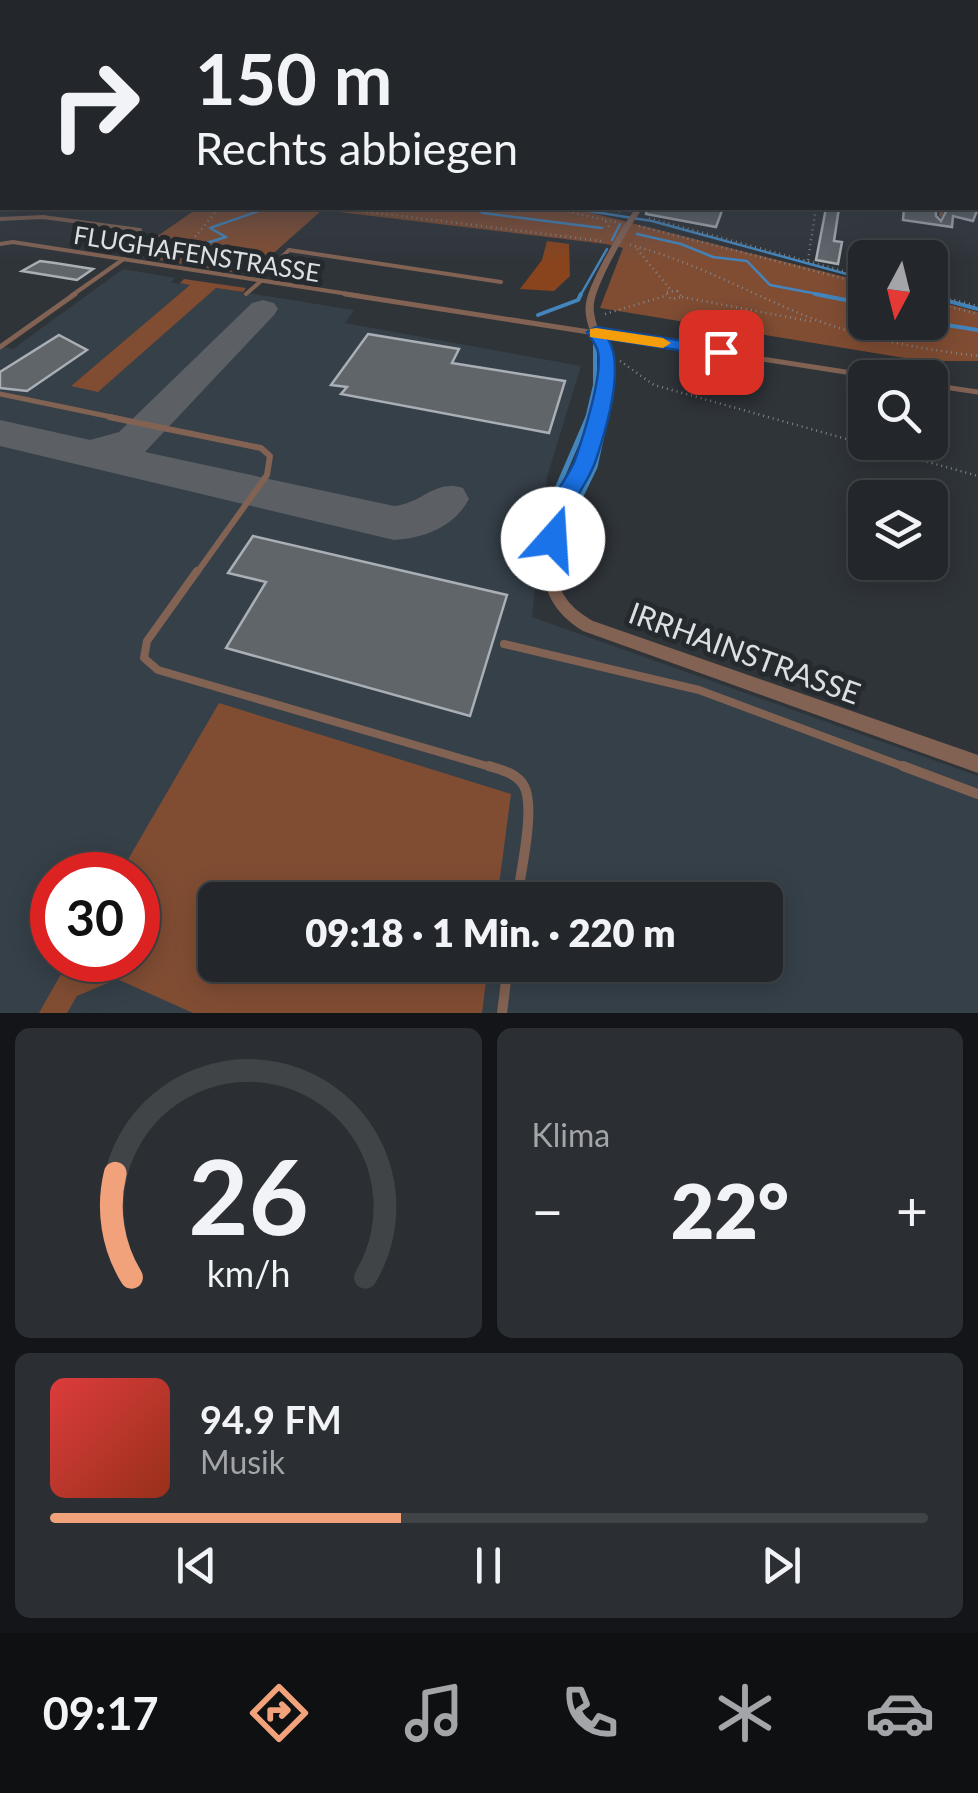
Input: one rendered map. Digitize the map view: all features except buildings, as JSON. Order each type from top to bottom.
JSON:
[{"type":"street","points":[[607,351],[594,324],[590,302],[633,216]]},
{"type":"street","name":"IRRHAINSTRASSE","points":[[607,351],[607,371],[585,461],[557,515],[549,563],[551,585],[568,614],[588,626],[978,764]]},
{"type":"lane","points":[[941,215],[942,210]]},
{"type":"lane","points":[[0,218],[42,217],[140,230]]},
{"type":"lane","name":"FLUGHAFENSTRASSE","points":[[0,244],[56,248],[388,301],[594,324],[848,371]]},
{"type":"lane","points":[[46,255],[56,248]]},
{"type":"lane","points":[[246,294],[289,250],[501,282]]},
{"type":"lane","points":[[0,347],[124,258]]},
{"type":"lane","points":[[948,388],[978,392]]},
{"type":"lane","points":[[0,394],[261,448],[270,456],[267,475],[148,640],[144,658],[158,670],[509,772],[524,786],[528,813],[518,882]]},
{"type":"lane","points":[[504,644],[699,690],[978,794]]},
{"type":"lane","points":[[502,1013],[506,982]]},
{"type":"path","points":[[172,266],[216,210]]},
{"type":"path","points":[[330,212],[334,210]]},
{"type":"path","points":[[353,210],[634,246],[696,263],[820,322]]},
{"type":"path","points":[[562,210],[606,220],[610,230],[598,241]]},
{"type":"path","points":[[599,210],[848,272]]},
{"type":"path","points":[[807,262],[816,210]]},
{"type":"path","points":[[633,216],[848,279]]},
{"type":"path","points":[[634,246],[670,290],[682,297]]},
{"type":"path","points":[[666,296],[670,290]]},
{"type":"path","points":[[594,324],[666,296],[682,297],[820,322],[920,348],[978,356]]},
{"type":"path","points":[[948,298],[978,306]]},
{"type":"path","points":[[948,306],[978,314]]},
{"type":"path","points":[[607,351],[654,385],[978,476]]},
{"type":"shaded area","points":[[195,210],[322,210],[249,275],[130,255]]},
{"type":"shaded area","points":[[322,210],[580,210],[848,278],[848,340],[948,340],[948,304],[978,312],[978,361],[917,360],[600,308],[623,248]]},
{"type":"shaded area","points":[[547,241],[569,244],[570,276],[554,291],[520,289],[542,260]]},
{"type":"shaded area","points":[[123,269],[175,278],[171,283],[191,284],[72,385],[99,391],[216,288],[354,310],[345,323],[581,366],[547,477],[532,617],[978,776],[978,1013],[0,1013],[0,346],[13,349]]},
{"type":"shaded area","points":[[184,279],[246,288],[243,292],[216,288],[98,392],[71,386],[190,285],[180,283]]},
{"type":"shaded area","points":[[219,703],[511,794],[499,882],[198,882],[198,982],[486,982],[482,1013],[193,1013],[124,982],[160,982],[160,852],[132,852]]},
{"type":"shaded area","points":[[57,982],[110,982],[77,996],[67,1013],[39,1013]]},
{"type":"waterway","points":[[477,210],[602,228]]},
{"type":"waterway","points":[[582,210],[652,221],[848,274]]},
{"type":"waterway","points":[[189,254],[200,245],[226,237],[210,228],[259,211]]},
{"type":"waterway","points":[[612,240],[620,224]]},
{"type":"waterway","points":[[637,234],[681,244],[713,257],[747,261],[770,285],[828,296]]},
{"type":"waterway","points":[[580,296],[607,249]]},
{"type":"waterway","points":[[815,294],[848,300]]},
{"type":"waterway","points":[[538,315],[580,296]]},
{"type":"waterway","points":[[948,301],[978,309]]},
{"type":"waterway","points":[[948,325],[978,330]]},
{"type":"waterway","points":[[587,419],[595,385],[595,345]]},
{"type":"waterway","points":[[605,419],[607,411]]},
{"type":"waterway","points":[[550,505],[588,417]]},
{"type":"waterway","points":[[565,529],[595,467],[606,417]]},
{"type":"taxiway","points":[[92,453],[132,442],[263,309]]},
{"type":"taxiway","points":[[0,433],[394,523],[424,517],[448,499]]},
{"type":"slow traffic","points":[[596,333],[663,343]]},
{"type":"route","points":[[553,539],[557,515],[585,461],[607,371],[607,351],[596,332],[721,352]]}]
